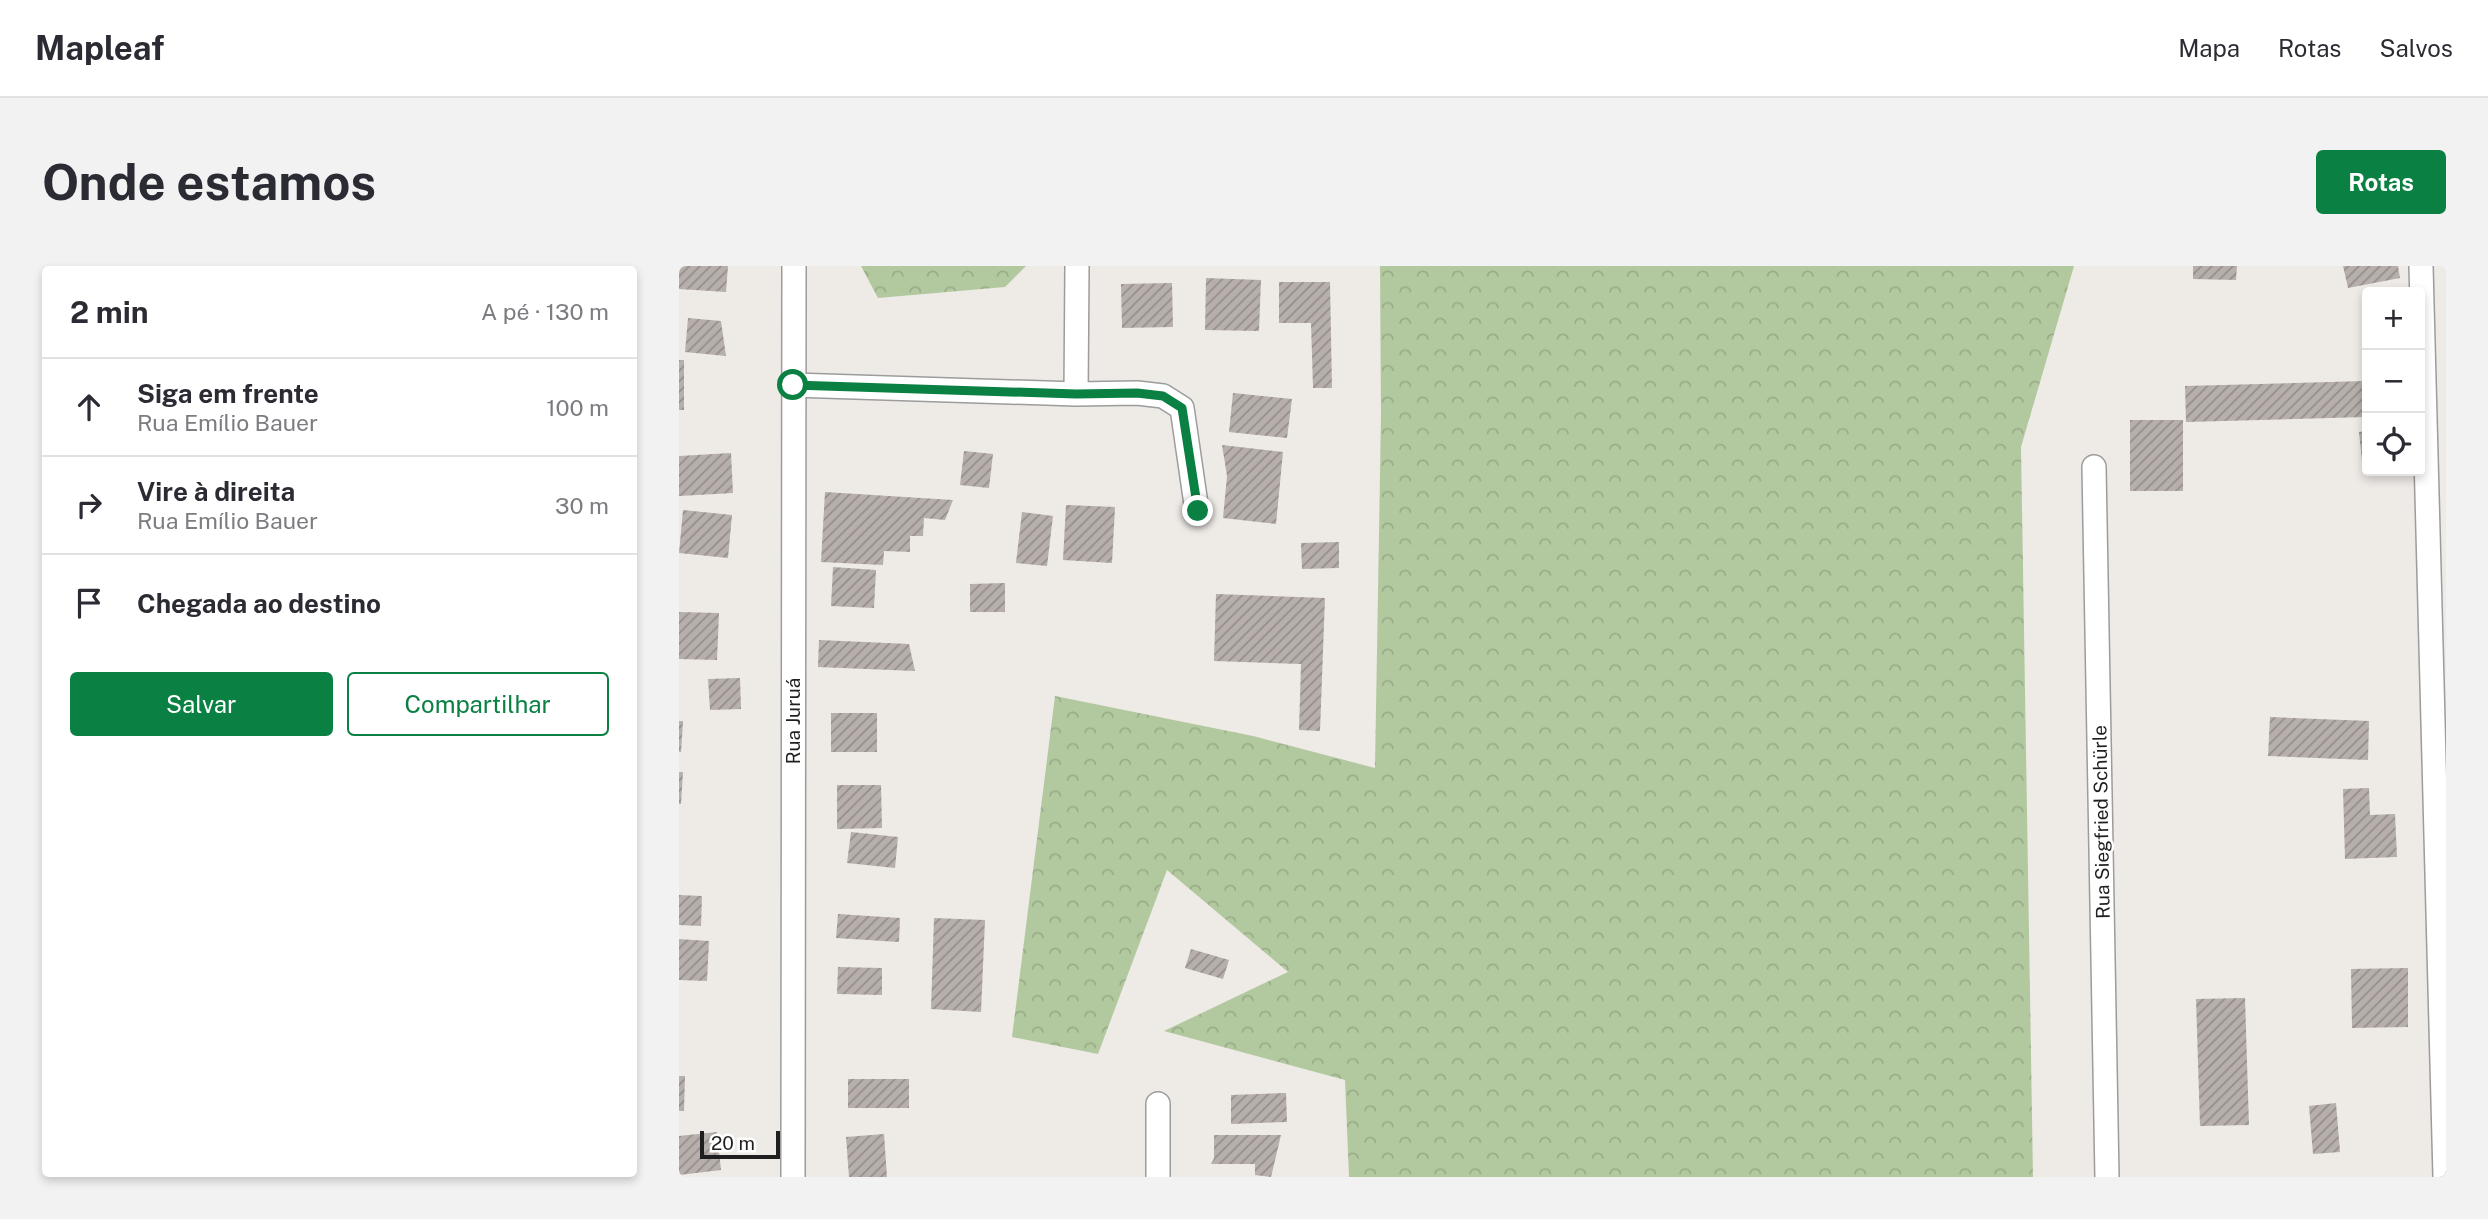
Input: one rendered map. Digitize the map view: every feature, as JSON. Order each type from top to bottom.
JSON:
[{"type":"street","name":"Rua Juruá","points":[[793,1177],[794,266]]},
{"type":"street","points":[[1076,394],[1077,266]]},
{"type":"street","points":[[2421,266],[2445,1177]]},
{"type":"street","points":[[793,385],[1076,394],[1137,393],[1163,396],[1182,408],[1198,511]]},
{"type":"street","name":"Rua Siegfried Schürle","points":[[2094,467],[2107,1177]]},
{"type":"street","points":[[1158,1104],[1158,1177]]},
{"type":"green space","points":[[861,266],[1026,266],[1005,287],[878,298]]},
{"type":"green space","points":[[1380,266],[2074,266],[2021,447],[2033,1177],[1349,1177],[1345,1080],[1164,1031],[1288,972],[1167,870],[1098,1054],[1012,1037],[1055,696],[1253,736],[1375,768],[1381,415]]},
{"type":"building","points":[[679,266],[728,266],[726,292],[679,289]]},
{"type":"building","points":[[2193,266],[2237,266],[2236,280],[2193,279]]},
{"type":"building","points":[[2343,266],[2398,266],[2400,278],[2348,288]]},
{"type":"building","points":[[1206,278],[1261,280],[1259,331],[1205,330]]},
{"type":"building","points":[[1279,282],[1330,282],[1332,388],[1313,388],[1311,323],[1279,323]]},
{"type":"building","points":[[1172,283],[1173,327],[1122,328],[1121,284]]},
{"type":"building","points":[[688,318],[721,321],[726,356],[685,352]]},
{"type":"building","points":[[679,360],[684,360],[684,410],[679,410]]},
{"type":"building","points":[[2362,381],[2362,417],[2186,422],[2185,386]]},
{"type":"building","points":[[1233,393],[1292,399],[1287,438],[1229,432]]},
{"type":"building","points":[[2130,420],[2183,420],[2183,491],[2130,491]]},
{"type":"building","points":[[2359,432],[2362,432],[2362,461]]},
{"type":"building","points":[[1222,445],[1283,452],[1276,524],[1223,518],[1227,476]]},
{"type":"building","points":[[964,451],[993,454],[989,488],[960,485]]},
{"type":"building","points":[[731,453],[733,493],[679,496],[679,456]]},
{"type":"building","points":[[825,492],[953,500],[945,520],[924,518],[923,536],[910,536],[910,552],[884,551],[883,565],[821,562]]},
{"type":"building","points":[[1066,505],[1115,507],[1112,563],[1063,560]]},
{"type":"building","points":[[683,510],[732,515],[728,558],[679,553]]},
{"type":"building","points":[[1022,512],[1053,516],[1047,566],[1016,563]]},
{"type":"building","points":[[1339,542],[1339,568],[1302,569],[1301,543]]},
{"type":"building","points":[[833,567],[876,570],[874,608],[831,606]]},
{"type":"building","points":[[1005,583],[1005,612],[970,612],[970,584]]},
{"type":"building","points":[[1216,594],[1325,598],[1320,731],[1299,730],[1301,664],[1214,661]]},
{"type":"building","points":[[679,612],[719,613],[717,660],[679,659]]},
{"type":"building","points":[[819,640],[909,644],[915,671],[818,667]]},
{"type":"building","points":[[740,678],[741,709],[710,710],[708,679]]},
{"type":"building","points":[[831,713],[877,713],[877,752],[831,752]]},
{"type":"building","points":[[2270,717],[2369,721],[2368,760],[2268,756]]},
{"type":"building","points":[[679,721],[683,721],[681,752],[679,752]]},
{"type":"building","points":[[679,772],[683,772],[681,804],[679,804]]},
{"type":"building","points":[[837,785],[881,785],[882,828],[837,829]]},
{"type":"building","points":[[2369,788],[2370,815],[2395,814],[2397,857],[2345,859],[2343,789]]},
{"type":"building","points":[[851,832],[898,837],[895,868],[847,863]]},
{"type":"building","points":[[679,895],[702,896],[701,926],[679,925]]},
{"type":"building","points":[[838,914],[900,918],[899,942],[836,938]]},
{"type":"building","points":[[934,918],[985,920],[981,1012],[931,1009]]},
{"type":"building","points":[[679,939],[709,941],[707,981],[679,980]]},
{"type":"building","points":[[1191,949],[1229,960],[1223,979],[1185,968]]},
{"type":"building","points":[[838,967],[882,968],[882,995],[837,994]]},
{"type":"building","points":[[2408,968],[2408,1027],[2352,1028],[2351,969]]},
{"type":"building","points":[[2245,998],[2249,1125],[2200,1126],[2196,999]]},
{"type":"building","points":[[679,1076],[685,1076],[684,1111],[679,1111]]},
{"type":"building","points":[[848,1079],[909,1079],[909,1108],[848,1108]]},
{"type":"building","points":[[1286,1093],[1287,1122],[1231,1124],[1231,1095]]},
{"type":"building","points":[[2336,1103],[2340,1152],[2313,1154],[2309,1106]]},
{"type":"building","points":[[717,1132],[721,1170],[679,1175],[679,1136]]},
{"type":"building","points":[[884,1134],[887,1177],[849,1177],[846,1137]]},
{"type":"building","points":[[1214,1135],[1281,1135],[1271,1177],[1255,1175],[1255,1164],[1211,1164],[1214,1158]]},
{"type":"route","points":[[793,385],[1076,394],[1137,393],[1163,396],[1182,408],[1198,511]]}]
